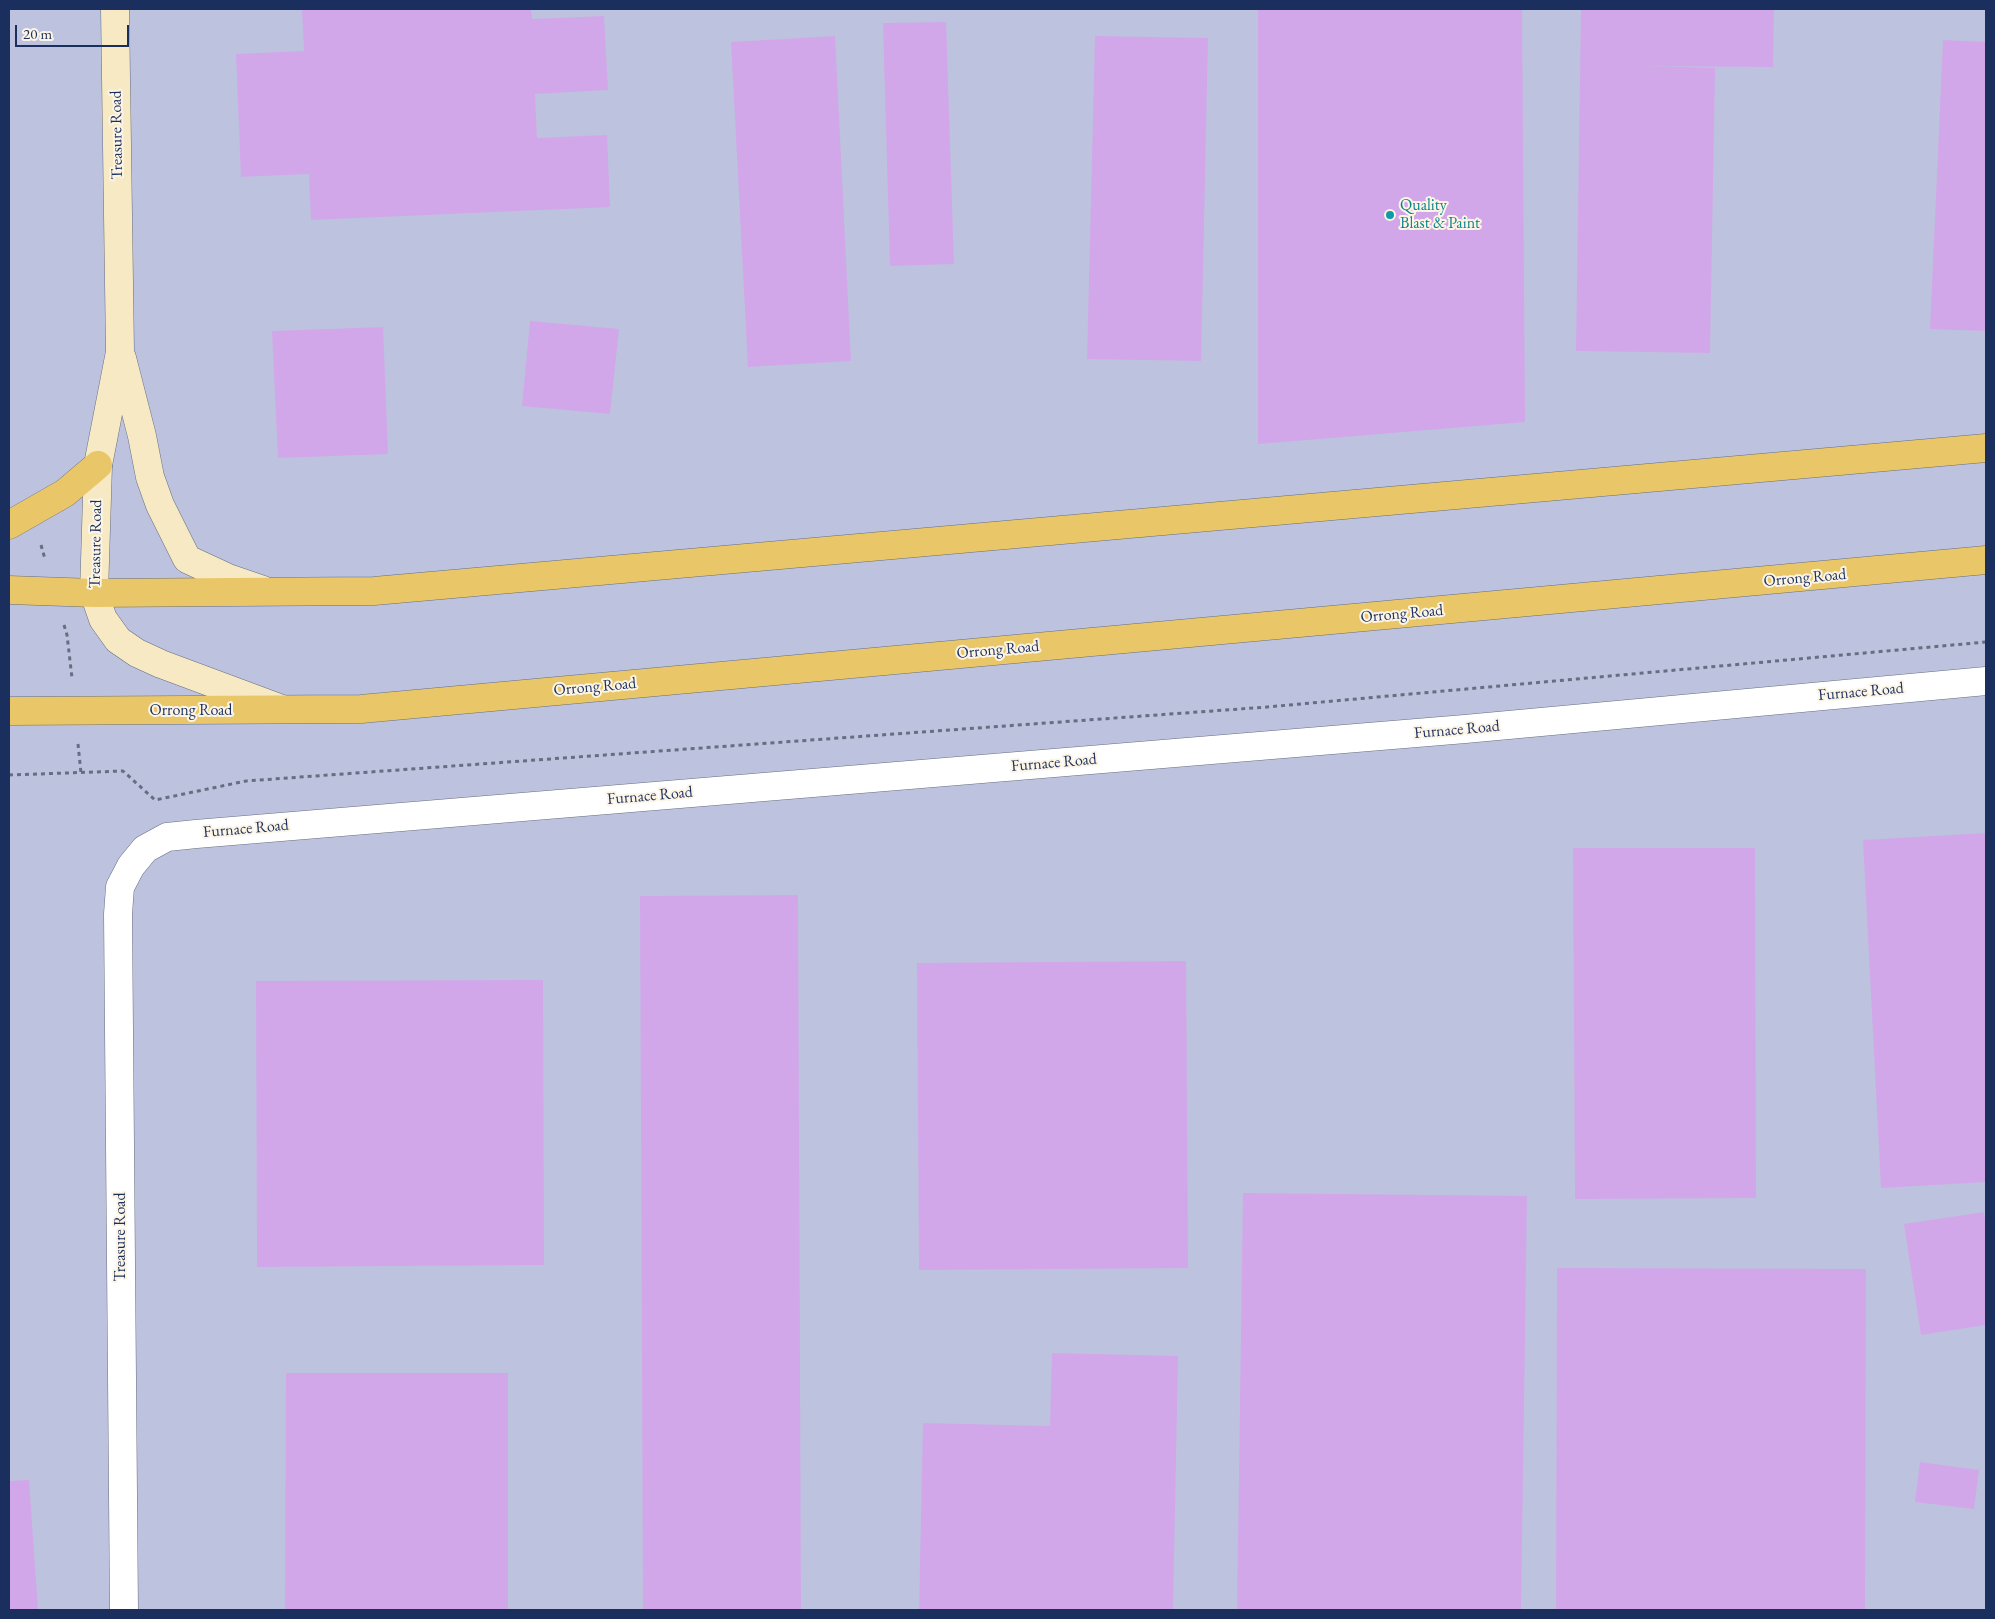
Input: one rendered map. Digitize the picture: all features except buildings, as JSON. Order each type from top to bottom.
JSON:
[{"type":"highway","points":[[9,590],[94,593],[374,591],[1986,448]]},
{"type":"highway","points":[[20,518],[65,493],[98,464]]},
{"type":"highway","name":"Orrong Road","points":[[9,711],[361,709],[1986,560]]},
{"type":"street","name":"Treasure Road","points":[[115,9],[120,352],[98,464],[94,593],[103,619],[118,640],[137,653],[161,664],[286,710]]},
{"type":"street","name":"Treasure Road","points":[[120,352],[142,436],[150,477],[160,505],[187,559],[228,578],[268,592]]},
{"type":"street","name":"Furnace Road","points":[[131,866],[145,849],[167,837],[196,834],[1455,730],[1986,680]]},
{"type":"street","name":"Treasure Road","points":[[124,1610],[118,914],[120,887],[131,866]]},
{"type":"path","points":[[20,518],[55,591],[68,635],[81,773]]},
{"type":"path","points":[[9,775],[123,771],[155,800],[246,781],[1267,707],[1986,642]]},
{"type":"shaded area","points":[[9,9],[1986,9],[1986,1610],[9,1610]]},
{"type":"place","name":"Quality Blast & Paint","points":[[1390,215]]}]
